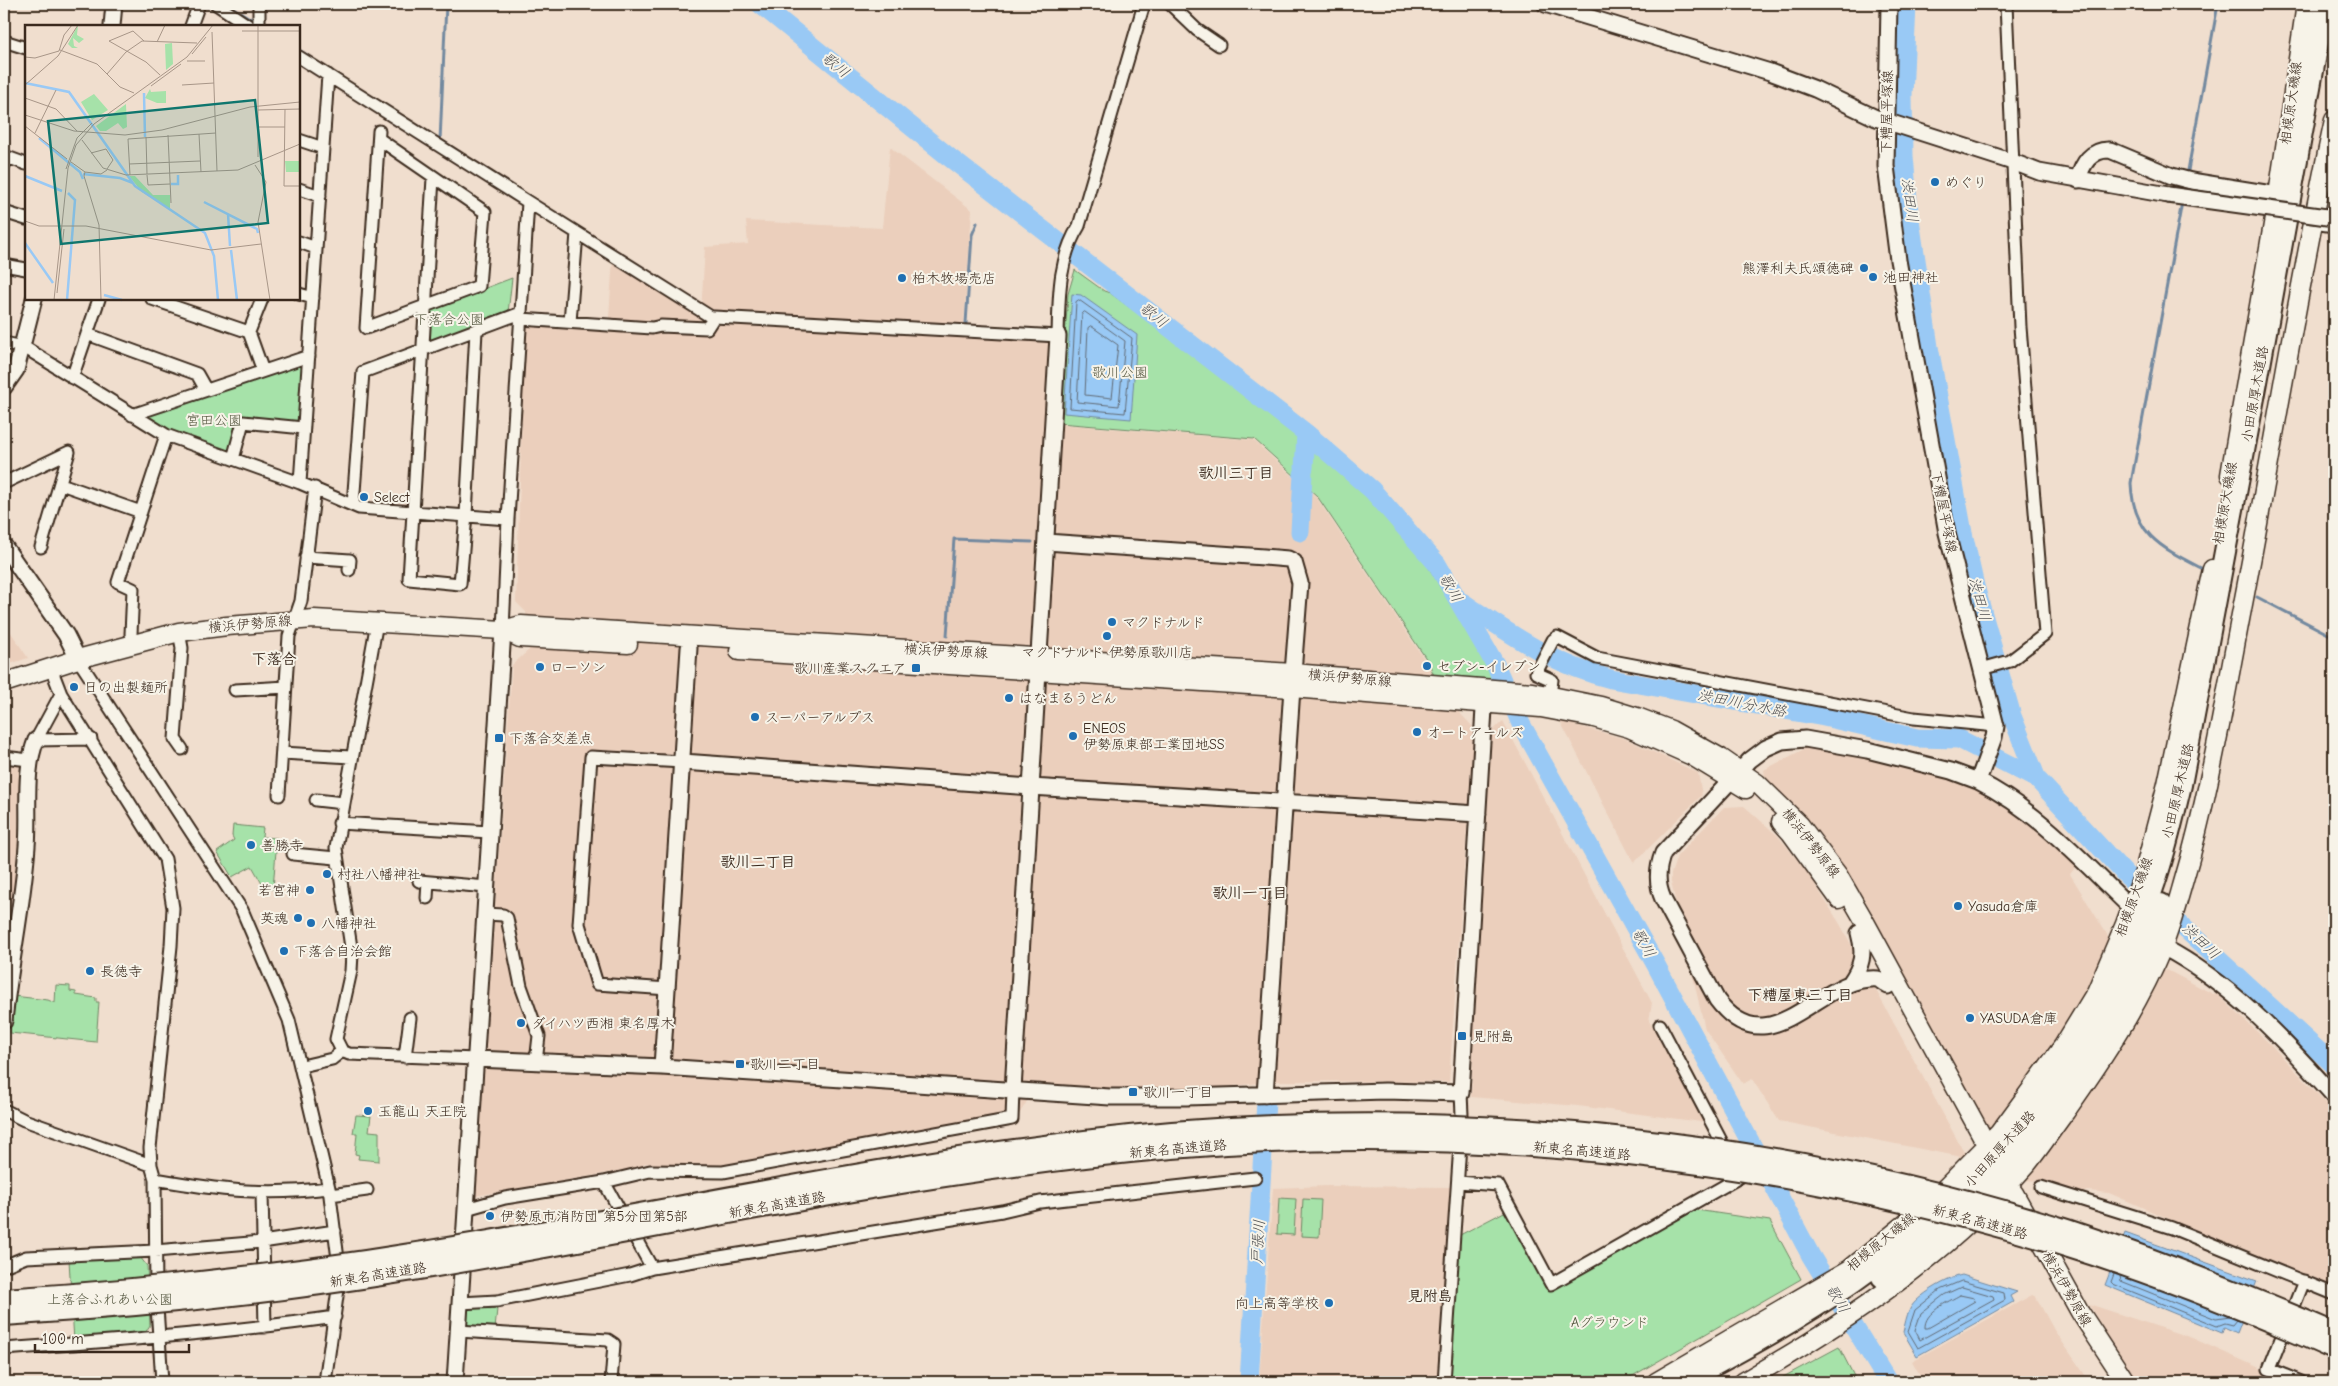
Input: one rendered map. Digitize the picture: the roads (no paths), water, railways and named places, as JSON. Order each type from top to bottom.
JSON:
[{"type":"highway","name":"小田原厚木道路","points":[[1710,1382],[1916,1252],[1964,1211],[2034,1137],[2087,1061],[2132,976],[2160,886],[2168,840],[2182,785],[2325,4]]},
{"type":"highway","name":"小田原厚木道路","points":[[2160,886],[2181,844],[2195,790],[2334,22]]},
{"type":"highway","name":"新東名高速道路","points":[[4,1299],[86,1294],[260,1276],[387,1258],[880,1171],[1070,1143],[1265,1126],[1412,1125],[1493,1128],[1613,1138],[1793,1163],[1883,1181],[2062,1229],[2150,1258],[2248,1295],[2334,1332]]},
{"type":"highway","name":"新東名高速道路","points":[[4,1315],[142,1305],[284,1289],[483,1258],[874,1188],[1071,1159],[1172,1148],[1256,1143],[1415,1140],[1491,1142],[1601,1151],[1792,1178],[1880,1196],[2060,1244],[2241,1310],[2334,1349]]},
{"type":"highway","points":[[4,1294],[86,1294]]},
{"type":"highway","name":"小田原厚木道路","points":[[1683,1382],[1827,1307]]},
{"type":"main road","name":"相模原大磯線","points":[[2160,886],[2167,784],[2221,524],[2278,195],[2306,4]]},
{"type":"main road","name":"相模原大磯線","points":[[1743,1382],[1827,1307],[1858,1287],[1938,1251],[1993,1201],[2029,1162],[2101,1061],[2120,1030],[2160,886],[2206,798],[2266,488],[2313,223],[2334,120]]},
{"type":"main road","name":"横浜伊勢原線","points":[[4,683],[78,659],[178,632],[295,620],[377,622],[503,630],[521,625],[1039,665],[1293,681],[1546,701]]},
{"type":"main road","name":"横浜伊勢原線","points":[[503,630],[520,638],[1039,665]]},
{"type":"main road","name":"横浜伊勢原線","points":[[1490,696],[1532,692],[1546,701],[1629,728],[1737,775],[1780,804],[1800,824],[1838,875],[1977,1140],[1834,890],[1791,832],[1737,775]]},
{"type":"main road","name":"相模原大磯線","points":[[1858,1287],[1946,1187],[1999,1133],[2063,1046],[2096,992],[2150,919]]},
{"type":"main road","name":"横浜伊勢原線","points":[[2112,1382],[2069,1317],[2010,1198],[2080,1312],[2126,1382]]},
{"type":"main road","name":"相模原大磯線","points":[[1656,1382],[1827,1307]]},
{"type":"street","points":[[112,25],[114,4]]},
{"type":"street","points":[[191,25],[198,4]]},
{"type":"street","points":[[216,4],[248,25]]},
{"type":"street","points":[[259,4],[259,25]]},
{"type":"street","points":[[466,1209],[505,1198],[604,1182],[650,1171],[723,1172],[1012,1119],[1060,276],[1074,233],[1079,226],[1144,4]]},
{"type":"street","points":[[1170,4],[1197,30],[1219,45]]},
{"type":"street","points":[[1545,4],[1770,72],[1815,89],[1865,114],[2039,172],[2168,196],[2334,218]]},
{"type":"street","name":"下糟屋平塚線","points":[[1889,4],[1889,122],[1886,166],[1899,269],[1946,533],[1995,732]]},
{"type":"street","points":[[1981,669],[2010,661],[2045,634],[2020,327],[2006,4]]},
{"type":"street","points":[[2302,33],[2313,4]]},
{"type":"street","points":[[4,41],[25,48]]},
{"type":"street","points":[[300,58],[711,317],[1058,336]]},
{"type":"street","points":[[300,483],[328,75]]},
{"type":"street","points":[[379,135],[433,178],[485,212],[479,286],[366,328],[379,135]]},
{"type":"street","points":[[300,140],[323,148]]},
{"type":"street","points":[[2078,180],[2082,165],[2090,156],[2099,151],[2110,150],[2172,176],[2191,181],[2278,195]]},
{"type":"street","points":[[7,157],[25,164]]},
{"type":"street","points":[[433,178],[409,579],[460,584],[466,515],[476,331]]},
{"type":"street","points":[[300,189],[320,196]]},
{"type":"street","points":[[455,1382],[528,202]]},
{"type":"street","points":[[4,212],[25,220]]},
{"type":"street","points":[[2313,223],[2334,226]]},
{"type":"street","points":[[570,322],[577,233]]},
{"type":"street","points":[[300,242],[316,248]]},
{"type":"street","points":[[4,265],[25,269]]},
{"type":"street","points":[[300,294],[313,298]]},
{"type":"street","points":[[4,387],[16,370],[24,347],[34,300]]},
{"type":"street","points":[[72,378],[99,300]]},
{"type":"street","points":[[155,300],[250,332]]},
{"type":"street","points":[[262,300],[250,332],[263,371]]},
{"type":"street","points":[[353,505],[363,372],[521,316],[570,322],[652,328],[661,326],[707,328],[714,317]]},
{"type":"street","points":[[87,334],[197,374],[206,390]]},
{"type":"street","points":[[4,343],[24,347],[166,435],[315,488],[359,508],[508,519]]},
{"type":"street","points":[[132,415],[309,356]]},
{"type":"street","points":[[233,459],[242,422],[303,428]]},
{"type":"street","points":[[131,634],[132,588],[118,582],[166,435]]},
{"type":"street","points":[[4,483],[69,452],[41,547]]},
{"type":"street","points":[[61,484],[140,512]]},
{"type":"street","points":[[279,795],[289,636],[301,601],[315,488]]},
{"type":"street","points":[[1046,542],[1264,557],[1288,559],[1294,562],[1300,583],[1265,1095]]},
{"type":"street","points":[[4,546],[62,629],[78,659],[242,910],[290,1020],[329,1191],[340,1275],[325,1382]]},
{"type":"street","points":[[306,556],[350,560]]},
{"type":"street","points":[[377,622],[342,803],[336,858],[352,954],[351,971],[336,1038],[342,1051],[348,1054],[662,1067],[1110,1097],[1385,1091],[1461,1093]]},
{"type":"street","points":[[178,632],[182,648],[179,733],[175,739],[182,749]]},
{"type":"street","points":[[1546,701],[1552,680],[1536,672],[1553,640],[1557,637],[1597,658],[1995,732],[1979,778]]},
{"type":"street","points":[[662,1067],[689,648]]},
{"type":"street","points":[[51,668],[61,694],[92,739],[165,859],[170,884],[173,908],[171,946],[150,1148],[151,1164],[155,1179],[162,1382]]},
{"type":"street","points":[[235,690],[286,687]]},
{"type":"street","points":[[4,1021],[10,939],[21,906],[27,844],[29,760],[36,740],[61,694]]},
{"type":"street","points":[[1444,1382],[1458,1182],[1462,1115],[1461,1093],[1478,814],[1490,696]]},
{"type":"street","points":[[36,740],[92,739]]},
{"type":"street","points":[[1888,986],[1882,981],[1871,978],[1850,984],[1786,1019],[1769,1025],[1760,1026],[1740,1022],[1733,1019],[1717,1000],[1663,899],[1658,888],[1657,877],[1663,853],[1737,775],[1766,748],[1782,741],[1805,739],[1922,763],[1979,778],[2023,807],[2150,919],[2203,970],[2222,985],[2310,1070],[2334,1096]]},
{"type":"street","points":[[282,753],[352,757]]},
{"type":"street","points":[[4,757],[29,760]]},
{"type":"street","points":[[668,990],[597,984],[579,924],[591,757],[1031,787],[1478,814]]},
{"type":"street","points":[[316,800],[342,803]]},
{"type":"street","points":[[339,823],[490,832]]},
{"type":"street","points":[[294,854],[336,858]]},
{"type":"street","points":[[427,898],[424,882],[487,887]]},
{"type":"street","points":[[485,914],[502,915],[507,918],[521,986],[539,1036],[536,1062]]},
{"type":"street","points":[[1850,984],[1860,969],[1863,958],[1864,950],[1859,933]]},
{"type":"street","points":[[405,1056],[410,1018]]},
{"type":"street","points":[[1458,1182],[1498,1185],[1551,1284],[1740,1177],[1660,1025]]},
{"type":"street","points":[[302,1066],[332,1059],[342,1051]]},
{"type":"street","points":[[2310,1070],[2334,1084]]},
{"type":"street","points":[[4,1110],[24,1120],[151,1164]]},
{"type":"street","points":[[460,1303],[497,1301],[630,1275],[652,1268],[1002,1211],[1040,1202],[1255,1178]]},
{"type":"street","points":[[155,1179],[217,1190],[262,1193],[329,1191],[363,1193]]},
{"type":"street","points":[[604,1182],[652,1268]]},
{"type":"street","points":[[2041,1187],[2172,1228],[2334,1294]]},
{"type":"street","points":[[262,1193],[266,1327]]},
{"type":"street","points":[[4,1266],[26,1257],[156,1251],[262,1242],[335,1231]]},
{"type":"street","points":[[690,1262],[708,1268]]},
{"type":"street","points":[[2301,1382],[2269,1368],[2304,1281]]},
{"type":"street","points":[[4,1349],[160,1338],[266,1327],[335,1317]]},
{"type":"street","points":[[458,1331],[608,1340],[614,1344],[611,1382]]},
{"type":"water","points":[[1072,294],[1081,295],[1137,335],[1131,419],[1064,413]]},
{"type":"water","points":[[2125,1233],[2257,1281],[2237,1333],[2224,1327],[2222,1333],[2105,1285]]},
{"type":"water","points":[[1962,1275],[2017,1292],[2010,1296],[2013,1302],[1917,1356],[1903,1332],[1910,1309],[1913,1304],[1933,1288]]},
{"type":"waterway","points":[[227,4],[256,22]]},
{"type":"waterway","points":[[440,141],[446,4]]},
{"type":"waterway","name":"歌川","points":[[760,4],[949,157],[1306,433],[1372,490],[1437,564],[1495,664],[1521,724],[1656,965],[1811,1256],[1888,1382]]},
{"type":"waterway","name":"渋田川","points":[[1907,4],[1903,96],[1904,156],[1909,213],[1929,347],[1963,533],[1975,586],[2012,716],[2037,779],[2125,874],[2334,1065]]},
{"type":"waterway","points":[[2187,176],[2218,4]]},
{"type":"waterway","points":[[300,51],[307,55]]},
{"type":"waterway","points":[[2182,202],[2131,483],[2137,515],[2151,537],[2173,553],[2201,568]]},
{"type":"waterway","points":[[966,323],[972,235],[977,223]]},
{"type":"waterway","name":"戸張川","points":[[1304,468],[1306,433]]},
{"type":"waterway","name":"戸張川","points":[[1300,532],[1303,474]]},
{"type":"waterway","points":[[947,636],[954,539],[1032,542]]},
{"type":"waterway","points":[[2257,597],[2334,637]]},
{"type":"waterway","name":"渋田川分水路","points":[[1462,602],[1533,647],[1571,666],[1590,673],[1611,679],[1824,717],[1917,738],[1959,739],[2037,779]]},
{"type":"waterway","name":"戸張川","points":[[1249,1382],[1266,1101]]},
{"type":"place","name":"めぐり","points":[[1935,182]]},
{"type":"place","name":"熊澤利夫氏頌徳碑","points":[[1864,268]]},
{"type":"place","name":"池田神社","points":[[1873,277]]},
{"type":"place","name":"柏木牧場売店","points":[[902,278]]},
{"type":"place","name":"Select","points":[[364,497]]},
{"type":"place","name":"マクドナルド","points":[[1112,622]]},
{"type":"place","name":"マクドナルド 伊勢原歌川店","points":[[1107,636]]},
{"type":"place","name":"セブン-イレブン","points":[[1427,666]]},
{"type":"place","name":"ローソン","points":[[540,667]]},
{"type":"place","name":"歌川産業スクエア","points":[[916,668]]},
{"type":"place","name":"日の出製麺所","points":[[74,687]]},
{"type":"place","name":"はなまるうどん","points":[[1009,698]]},
{"type":"place","name":"スーパーアルプス","points":[[755,717]]},
{"type":"place","name":"オートアールズ","points":[[1417,732]]},
{"type":"place","name":"ENEOS 伊勢原東部工業団地SS","points":[[1073,736]]},
{"type":"place","name":"下落合交差点","points":[[499,738]]},
{"type":"place","name":"善勝寺","points":[[251,845]]},
{"type":"place","name":"村社八幡神社","points":[[327,874]]},
{"type":"place","name":"若宮神","points":[[310,890]]},
{"type":"place","name":"Yasuda倉庫","points":[[1958,906]]},
{"type":"place","name":"英魂","points":[[298,918]]},
{"type":"place","name":"八幡神社","points":[[311,923]]},
{"type":"place","name":"下落合自治会館","points":[[284,951]]},
{"type":"place","name":"長徳寺","points":[[90,971]]},
{"type":"place","name":"YASUDA倉庫","points":[[1970,1018]]},
{"type":"place","name":"ダイハツ西湘 東名厚木","points":[[521,1023]]},
{"type":"place","name":"見附島","points":[[1462,1036]]},
{"type":"place","name":"歌川二丁目","points":[[740,1064]]},
{"type":"place","name":"歌川一丁目","points":[[1133,1092]]},
{"type":"place","name":"玉龍山 天王院","points":[[368,1111]]},
{"type":"place","name":"伊勢原市消防団 第5分団第5部","points":[[490,1216]]},
{"type":"place","name":"向上高等学校","points":[[1329,1303]]},
{"type":"district","name":"歌川三丁目","points":[[1236,473]]},
{"type":"district","name":"下落合","points":[[274,659]]},
{"type":"district","name":"歌川二丁目","points":[[758,862]]},
{"type":"district","name":"歌川一丁目","points":[[1250,893]]},
{"type":"district","name":"下糟屋東三丁目","points":[[1800,995]]},
{"type":"district","name":"見附島","points":[[1430,1296]]},
{"type":"park label","name":"下落合公園","points":[[449,319]]},
{"type":"park label","name":"歌川公園","points":[[1120,372]]},
{"type":"park label","name":"宮田公園","points":[[214,420]]},
{"type":"park label","name":"上落合ふれあい公園","points":[[110,1299]]},
{"type":"park label","name":"Aグラウンド","points":[[1610,1322]]}]
